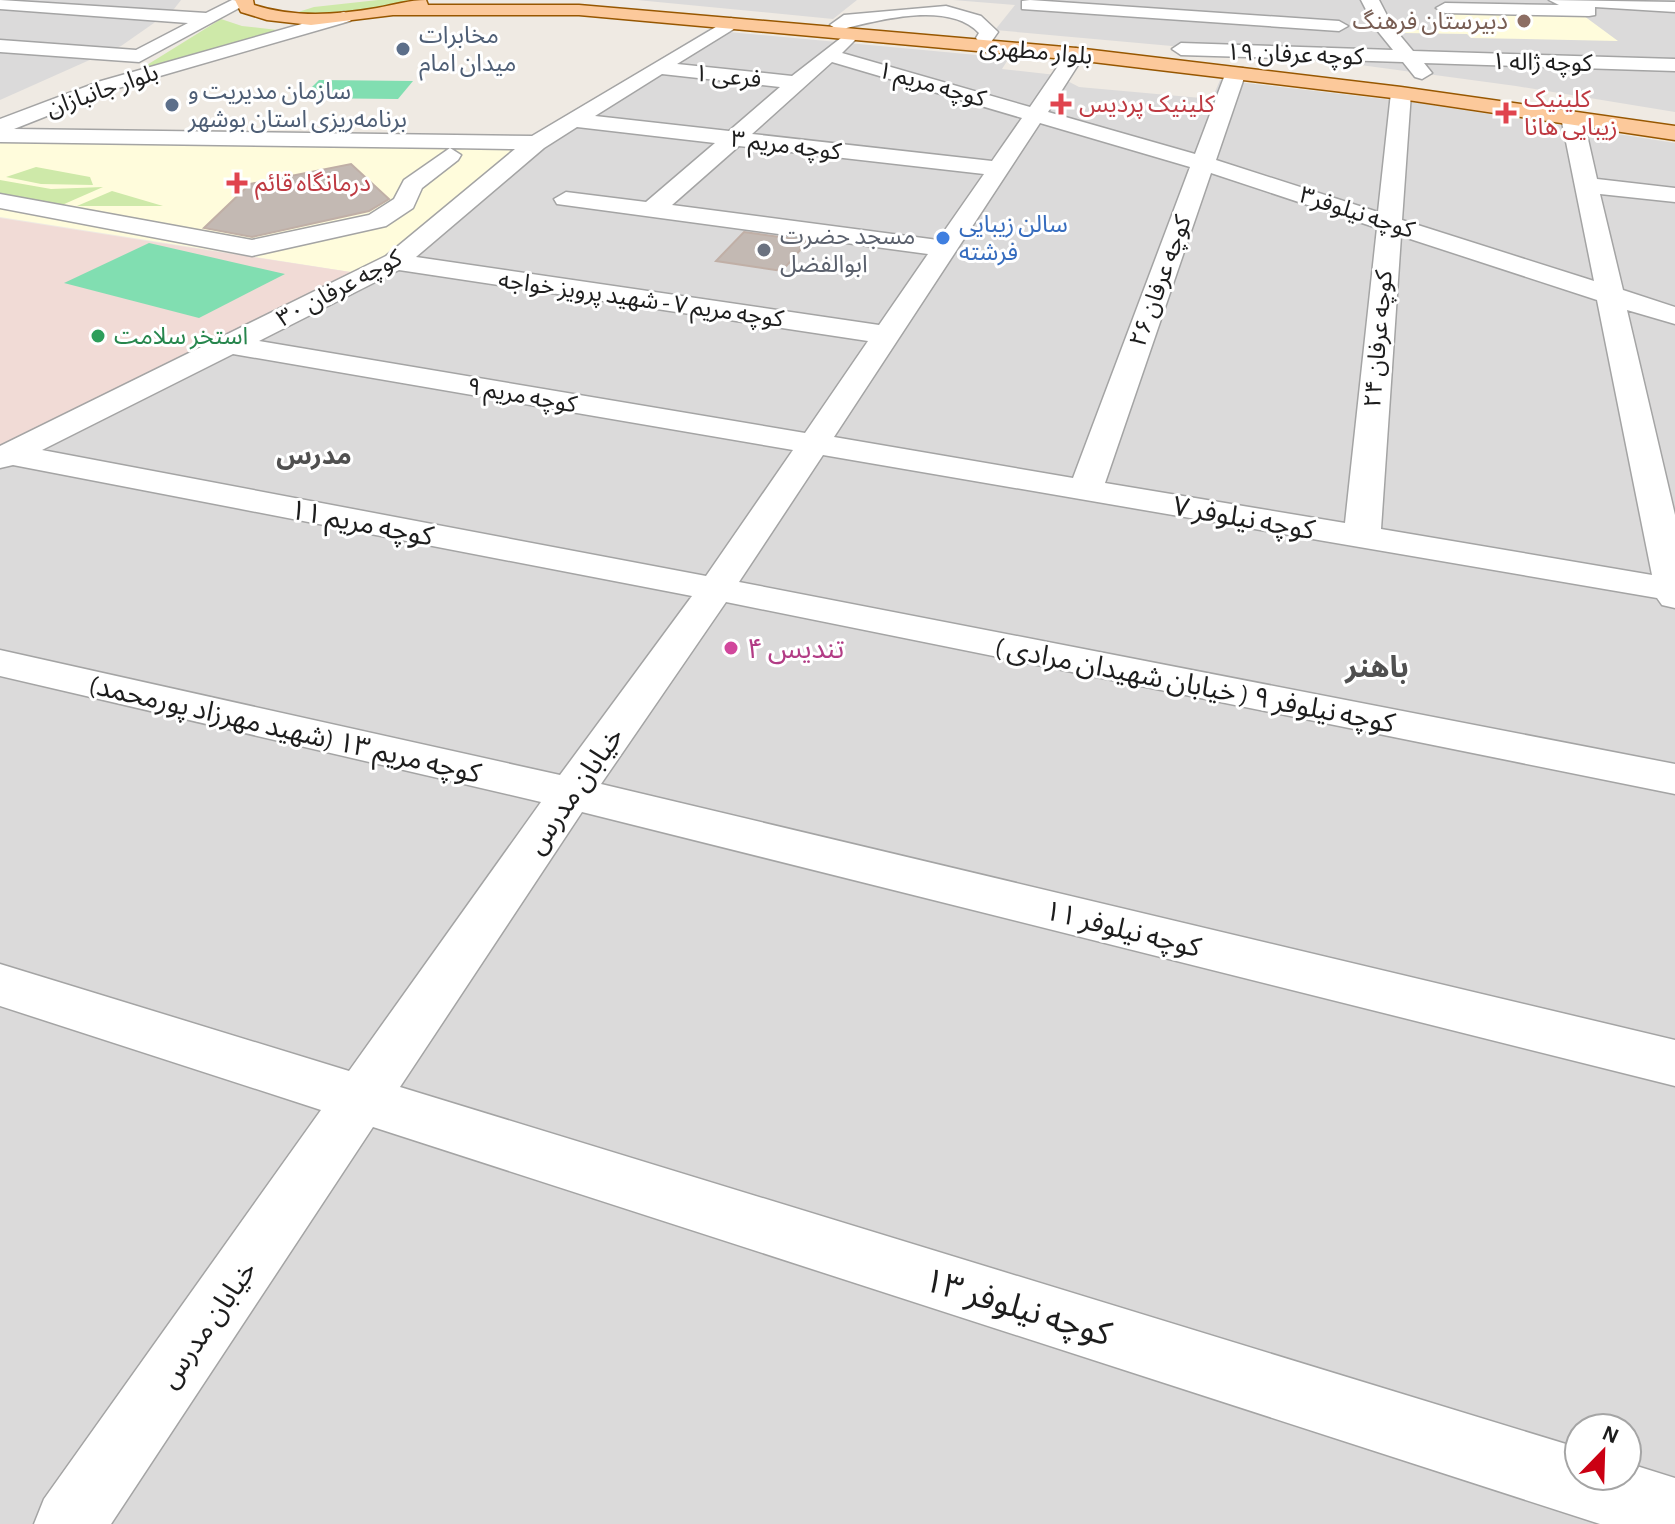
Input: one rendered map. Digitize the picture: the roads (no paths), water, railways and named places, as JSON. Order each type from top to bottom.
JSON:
[{"type":"main road","points":[[243,0],[247,8],[260,14],[284,18],[344,17],[433,0]]},
{"type":"main road","name":"بلوار مطهری","points":[[568,0],[985,38],[1181,52],[1675,122]]},
{"type":"main road","name":"بلوار مطهری","points":[[393,10],[552,4],[731,23],[850,26],[1401,93],[1675,133]]},
{"type":"street","name":"بلوار جانبازان","points":[[16,101],[138,56],[243,0]]},
{"type":"street","points":[[1369,28],[1370,0]]},
{"type":"street","points":[[1552,0],[1588,11]]},
{"type":"street","points":[[0,4],[209,19]]},
{"type":"street","points":[[1028,5],[1178,8],[1369,28],[1409,59],[1433,87]]},
{"type":"street","points":[[1445,8],[1588,11],[1675,7]]},
{"type":"street","points":[[1178,8],[1181,52]]},
{"type":"street","points":[[809,22],[826,9]]},
{"type":"street","points":[[651,211],[828,55],[850,26],[914,10],[970,17],[989,32],[985,38]]},
{"type":"street","name":"بلوار جانبازان","points":[[0,127],[108,85],[344,17]]},
{"type":"street","name":"کوچه عرفان ۳۰","points":[[4,456],[395,262],[536,143],[731,23]]},
{"type":"street","points":[[0,46],[138,56]]},
{"type":"street","points":[[1636,46],[1667,65]]},
{"type":"street","name":"کوچه عرفان ۱۹","points":[[1181,52],[1409,59]]},
{"type":"street","name":"خیابان مدرس","points":[[69,1524],[571,793],[716,589],[1076,54]]},
{"type":"street","name":"کوچه مریم ۱","points":[[828,55],[1036,113]]},
{"type":"street","name":"کوچه ژاله ۱","points":[[1409,59],[1667,65]]},
{"type":"street","name":"فرعی ۱","points":[[659,68],[797,83]]},
{"type":"street","name":"کوچه عرفان ۲۶","points":[[1085,491],[1236,72]]},
{"type":"street","points":[[78,80],[94,80],[108,85]]},
{"type":"street","name":"کوچه عرفان ۲۴","points":[[1362,537],[1401,93]]},
{"type":"street","name":"کوچه نیلوفر۳","points":[[1036,113],[1388,222],[1675,316]]},
{"type":"street","points":[[1572,117],[1613,294],[1675,592]]},
{"type":"street","name":"کوچه مریم ۳","points":[[574,120],[999,169]]},
{"type":"street","points":[[0,135],[536,143]]},
{"type":"street","points":[[0,201],[209,243],[252,248],[367,224],[404,203],[412,185],[450,155]]},
{"type":"street","points":[[1588,185],[1675,195]]},
{"type":"street","points":[[566,199],[947,249]]},
{"type":"street","name":"کوچه مریم ۷ - شهید پرویز خواجه","points":[[395,262],[887,335]]},
{"type":"street","name":"کوچه مریم ۹","points":[[231,345],[813,445]]},
{"type":"street","points":[[1643,435],[1675,440]]},
{"type":"street","name":"کوچه نیلوفر ۷","points":[[813,445],[1675,592]]},
{"type":"street","name":"کوچه مریم ۱۱","points":[[4,456],[716,589]]},
{"type":"street","name":"کوچه نیلوفر ۹ ( خیابان شهیدان مرادی )","points":[[716,589],[1675,779]]},
{"type":"street","name":"کوچه مریم ۱۳ (شهید مهرزاد پورمحمد)","points":[[0,663],[571,793]]},
{"type":"street","name":"کوچه نیلوفر ۱۱","points":[[571,793],[1675,1063]]},
{"type":"street","name":"کوچه نیلوفر ۱۳","points":[[0,985],[1675,1513]]},
{"type":"place","name":"دبیرستان فرهنگ","points":[[1524,21]]},
{"type":"place","name":"مخابرات میدان امام","points":[[403,49]]},
{"type":"place","name":"کلینیک پردیس","points":[[1061,104]]},
{"type":"place","name":"سازمان مدیریت و برنامه‌ریزی استان بوشهر","points":[[172,105]]},
{"type":"place","name":"کلینیک زیبایی هانا","points":[[1506,113]]},
{"type":"place","name":"درمانگاه قائم","points":[[237,183]]},
{"type":"place","name":"سالن زیبایی فرشته","points":[[943,238]]},
{"type":"place","name":"مسجد حضرت ابوالفضل","points":[[764,250]]},
{"type":"place","name":"استخر سلامت","points":[[98,336]]},
{"type":"place","name":"تندیس ۴","points":[[731,648]]},
{"type":"district","name":"مدرس","points":[[314,455]]},
{"type":"district","name":"باهنر","points":[[1377,667]]}]
